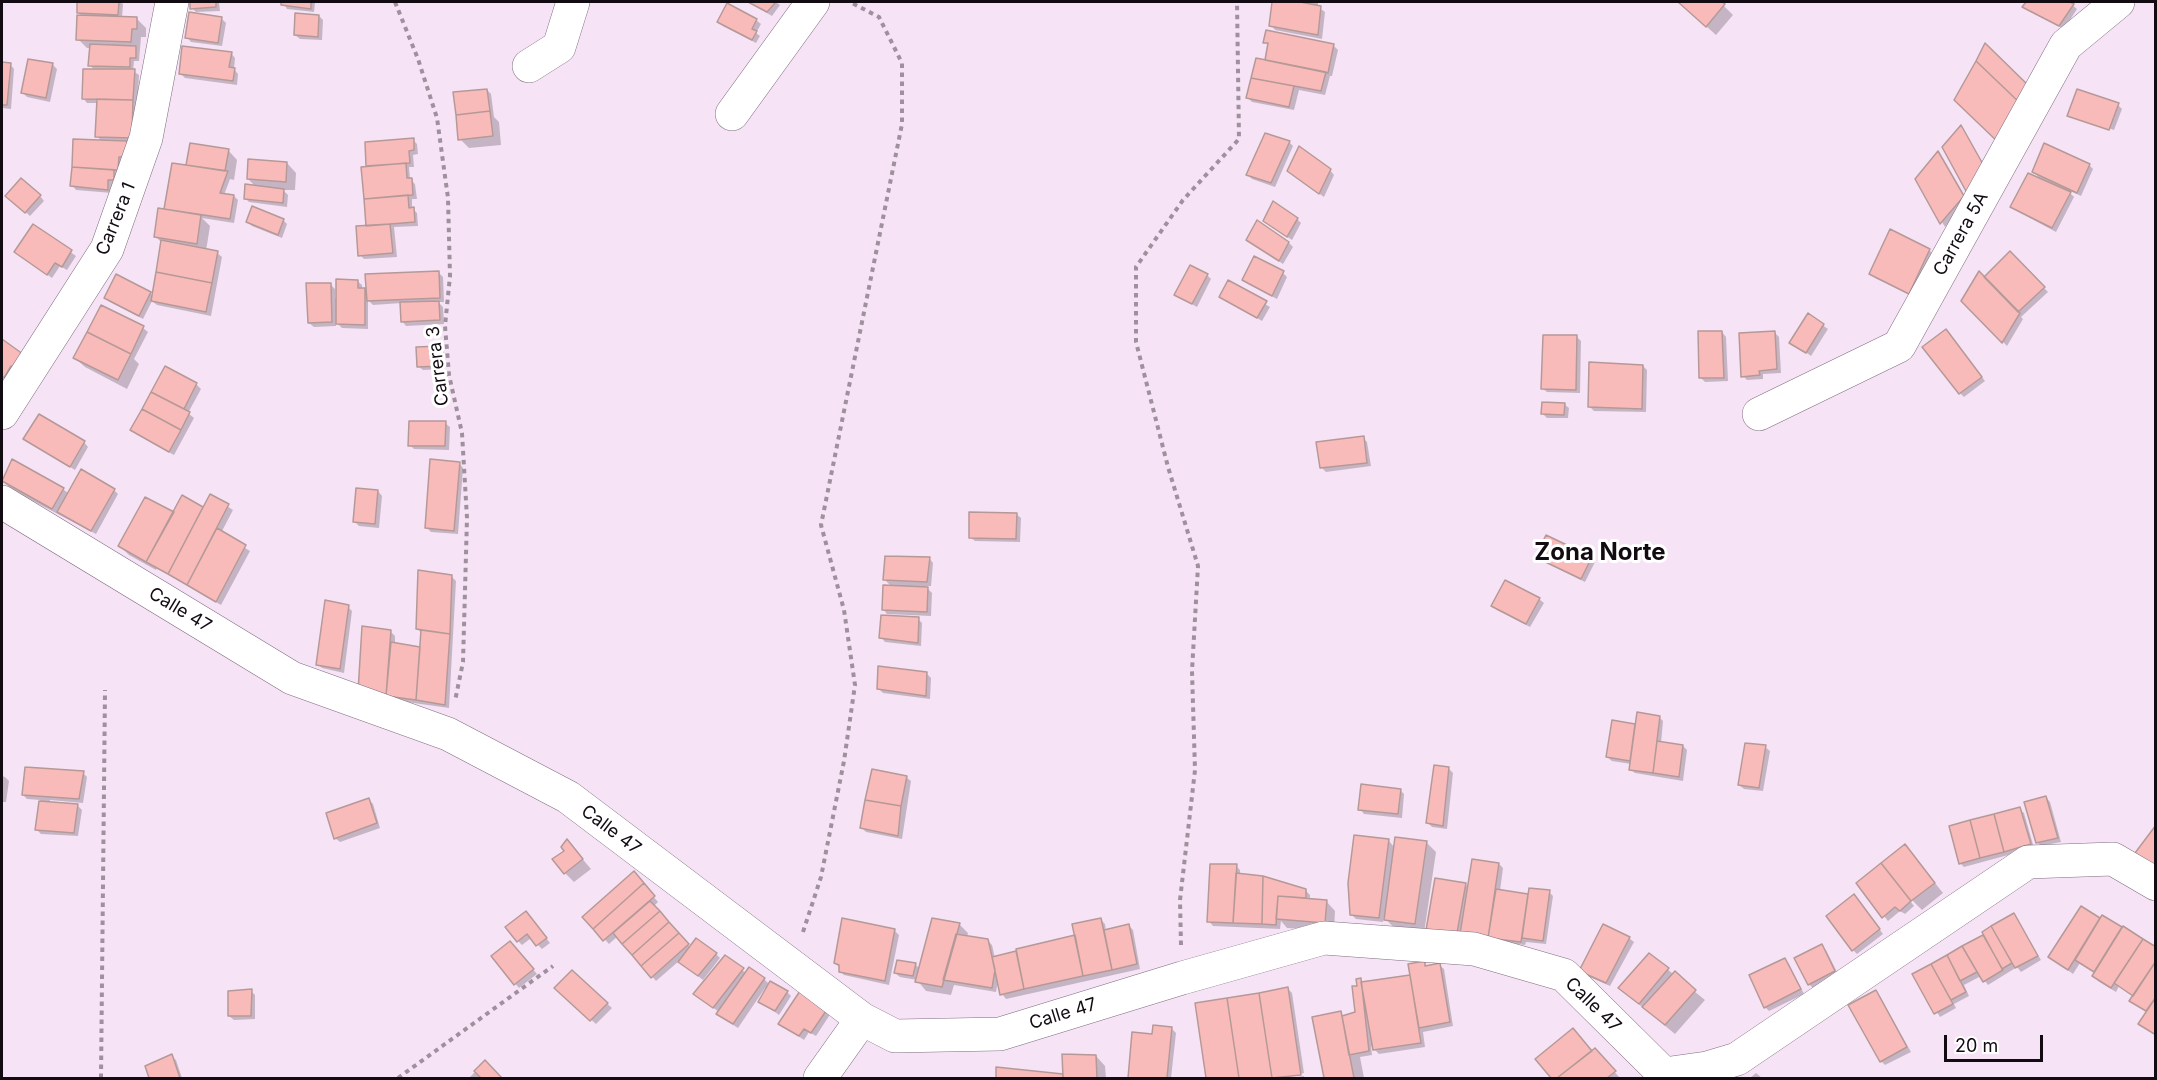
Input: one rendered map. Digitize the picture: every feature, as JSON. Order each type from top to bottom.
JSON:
[{"type":"street","name":"Carrera 1","points":[[2,413],[107,249],[147,138],[172,2]]},
{"type":"street","points":[[529,66],[559,47],[573,2]]},
{"type":"street","points":[[732,114],[813,2]]},
{"type":"street","name":"Carrera 5A","points":[[1759,414],[1899,346],[2066,45],[2118,2]]},
{"type":"street","name":"Calle 47","points":[[2,502],[292,678],[448,734],[568,797],[862,1019],[895,1036],[1000,1034],[1182,978],[1324,938],[1474,949],[1564,975],[1665,1076],[1707,1068],[1737,1059],[2028,862],[2113,860],[2156,884]]},
{"type":"street","points":[[820,1078],[862,1019]]},
{"type":"path","name":"Carrera 3","points":[[395,2],[418,59],[437,118],[447,198],[450,276],[445,326],[449,375],[462,433],[467,518],[463,662],[448,734]]},
{"type":"path","points":[[791,967],[820,877],[844,761],[855,685],[844,610],[820,525],[902,124],[902,63],[879,17],[850,2]]},
{"type":"path","points":[[1182,978],[1180,900],[1195,770],[1192,670],[1198,566],[1168,467],[1136,342],[1136,267],[1183,200],[1239,139],[1237,2]]},
{"type":"path","points":[[101,1078],[105,690]]},
{"type":"path","points":[[398,1078],[553,966]]},
{"type":"building","points":[[77,2],[119,2],[118,15],[77,13]]},
{"type":"building","points":[[190,2],[216,2],[216,7],[190,9]]},
{"type":"building","points":[[281,2],[311,2],[311,9],[281,5]]},
{"type":"building","points":[[748,2],[776,2],[767,12]]},
{"type":"building","points":[[1272,2],[1300,2],[1321,6],[1318,35],[1269,26]]},
{"type":"building","points":[[1678,2],[1722,2],[1725,4],[1706,27]]},
{"type":"building","points":[[2026,2],[2070,2],[2074,4],[2059,26],[2022,7]]},
{"type":"building","points":[[727,3],[757,19],[752,29],[757,31],[752,40],[717,22]]},
{"type":"building","points":[[189,12],[222,17],[218,43],[185,38]]},
{"type":"building","points":[[295,13],[319,15],[318,37],[294,35]]},
{"type":"building","points":[[77,15],[137,17],[137,29],[132,29],[131,42],[76,40]]},
{"type":"building","points":[[1266,30],[1334,44],[1328,73],[1265,60],[1268,43],[1263,43]]},
{"type":"building","points":[[1985,43],[2030,87],[2021,104],[1976,61]]},
{"type":"building","points":[[90,44],[136,46],[136,58],[130,58],[130,67],[88,66]]},
{"type":"building","points":[[182,46],[232,52],[229,67],[235,68],[233,81],[179,74]]},
{"type":"building","points":[[1256,58],[1326,72],[1321,91],[1251,78]]},
{"type":"building","points":[[28,59],[53,63],[46,98],[21,93]]},
{"type":"building","points":[[1976,61],[2021,104],[2000,144],[1954,100]]},
{"type":"building","points":[[2,62],[11,63],[7,105],[2,105]]},
{"type":"building","points":[[83,69],[135,69],[133,100],[82,99]]},
{"type":"building","points":[[1251,78],[1294,86],[1289,107],[1246,98]]},
{"type":"building","points":[[487,89],[490,111],[456,115],[453,92]]},
{"type":"building","points":[[2077,89],[2119,103],[2109,130],[2067,116]]},
{"type":"building","points":[[97,99],[133,100],[132,138],[95,137]]},
{"type":"building","points":[[490,111],[493,136],[458,140],[456,115]]},
{"type":"building","points":[[1961,125],[1984,166],[1967,193],[1942,147]]},
{"type":"building","points":[[1265,133],[1290,141],[1271,183],[1246,175]]},
{"type":"building","points":[[414,138],[414,150],[409,151],[410,163],[366,166],[365,142]]},
{"type":"building","points":[[73,139],[127,141],[126,157],[119,157],[118,170],[72,167]]},
{"type":"building","points":[[190,143],[229,149],[225,171],[186,165]]},
{"type":"building","points":[[2044,143],[2090,164],[2077,193],[2032,172]]},
{"type":"building","points":[[1299,146],[1331,169],[1319,194],[1287,171]]},
{"type":"building","points":[[1938,151],[1964,196],[1940,224],[1915,179]]},
{"type":"building","points":[[248,159],[287,162],[286,182],[247,179]]},
{"type":"building","points":[[172,163],[228,171],[220,193],[234,195],[230,219],[164,209]]},
{"type":"building","points":[[406,163],[407,178],[412,178],[413,195],[364,199],[361,167]]},
{"type":"building","points":[[72,167],[114,170],[114,180],[108,180],[108,190],[70,186]]},
{"type":"building","points":[[2028,173],[2071,192],[2052,228],[2010,207]]},
{"type":"building","points":[[21,178],[41,195],[25,213],[5,196]]},
{"type":"building","points":[[245,184],[284,189],[283,203],[244,199]]},
{"type":"building","points":[[408,195],[409,208],[414,207],[415,222],[366,226],[364,199]]},
{"type":"building","points":[[1273,201],[1298,218],[1287,237],[1263,221]]},
{"type":"building","points":[[252,206],[284,219],[278,235],[246,222]]},
{"type":"building","points":[[158,208],[201,215],[197,244],[154,237]]},
{"type":"building","points":[[1257,220],[1289,242],[1279,261],[1246,240]]},
{"type":"building","points":[[33,224],[72,250],[62,267],[55,263],[47,275],[14,252]]},
{"type":"building","points":[[390,224],[393,253],[358,256],[356,226]]},
{"type":"building","points":[[1890,229],[1930,249],[1909,294],[1869,274]]},
{"type":"building","points":[[161,240],[218,251],[212,283],[156,272]]},
{"type":"building","points":[[2010,251],[2045,287],[2018,312],[1984,277]]},
{"type":"building","points":[[1254,256],[1284,271],[1272,296],[1242,280]]},
{"type":"building","points":[[1190,265],[1208,274],[1192,304],[1174,295]]},
{"type":"building","points":[[439,271],[440,298],[367,301],[365,274]]},
{"type":"building","points":[[1979,271],[2020,313],[2002,343],[1961,301]]},
{"type":"building","points":[[156,272],[212,283],[206,312],[151,301]]},
{"type":"building","points":[[116,274],[151,292],[139,316],[104,298]]},
{"type":"building","points":[[336,279],[358,280],[358,288],[365,288],[365,325],[336,324]]},
{"type":"building","points":[[1228,280],[1267,301],[1257,318],[1219,297]]},
{"type":"building","points":[[306,283],[331,283],[332,322],[308,323]]},
{"type":"building","points":[[439,301],[440,320],[401,322],[400,302]]},
{"type":"building","points":[[101,305],[144,326],[131,354],[87,332]]},
{"type":"building","points":[[1808,313],[1824,324],[1806,353],[1789,343]]},
{"type":"building","points":[[1946,329],[1982,377],[1959,394],[1922,347]]},
{"type":"building","points":[[1698,331],[1722,331],[1724,378],[1699,378]]},
{"type":"building","points":[[1775,331],[1777,369],[1759,371],[1760,375],[1741,377],[1739,333]]},
{"type":"building","points":[[87,332],[131,354],[118,380],[73,358]]},
{"type":"building","points":[[1543,335],[1577,335],[1576,390],[1541,389]]},
{"type":"building","points":[[2,339],[27,357],[18,370],[11,366],[4,378],[2,376]]},
{"type":"building","points":[[440,346],[442,366],[417,367],[416,347]]},
{"type":"building","points":[[1589,362],[1643,365],[1642,409],[1588,407]]},
{"type":"building","points":[[165,366],[197,383],[184,409],[151,392]]},
{"type":"building","points":[[151,392],[190,412],[181,430],[142,409]]},
{"type":"building","points":[[1542,402],[1565,403],[1564,415],[1541,414]]},
{"type":"building","points":[[142,409],[181,430],[169,452],[130,430]]},
{"type":"building","points":[[39,414],[85,441],[70,467],[23,439]]},
{"type":"building","points":[[409,421],[446,421],[445,446],[408,446]]},
{"type":"building","points":[[1364,436],[1367,463],[1320,468],[1316,442]]},
{"type":"building","points":[[12,459],[64,488],[52,509],[2,481]]},
{"type":"building","points":[[430,459],[460,462],[454,531],[425,528]]},
{"type":"building","points":[[81,469],[115,489],[91,531],[57,512]]},
{"type":"building","points":[[356,488],[378,490],[375,524],[353,522]]},
{"type":"building","points":[[210,494],[229,504],[187,585],[168,574]]},
{"type":"building","points":[[182,495],[203,507],[168,574],[146,562]]},
{"type":"building","points":[[145,497],[174,512],[146,562],[118,546]]},
{"type":"building","points":[[969,512],[1017,513],[1016,539],[969,538]]},
{"type":"building","points":[[217,528],[246,545],[216,602],[187,585]]},
{"type":"building","points":[[1546,535],[1592,557],[1581,579],[1535,557]]},
{"type":"building","points":[[885,556],[930,557],[927,582],[883,580]]},
{"type":"building","points":[[418,570],[452,575],[450,634],[416,629]]},
{"type":"building","points":[[1505,580],[1540,598],[1526,624],[1491,606]]},
{"type":"building","points":[[883,585],[928,587],[927,612],[882,610]]},
{"type":"building","points":[[325,600],[349,605],[340,669],[316,665]]},
{"type":"building","points":[[881,615],[919,617],[918,643],[879,638]]},
{"type":"building","points":[[362,626],[391,630],[386,696],[358,692]]},
{"type":"building","points":[[421,630],[450,634],[445,705],[416,700]]},
{"type":"building","points":[[391,642],[420,647],[416,700],[386,696]]},
{"type":"building","points":[[878,666],[927,672],[926,696],[877,689]]},
{"type":"building","points":[[1637,712],[1660,716],[1653,773],[1629,770]]},
{"type":"building","points":[[1612,720],[1635,724],[1630,761],[1606,757]]},
{"type":"building","points":[[1657,741],[1683,745],[1679,777],[1653,773]]},
{"type":"building","points":[[1745,743],[1766,745],[1759,788],[1738,785]]},
{"type":"building","points":[[1434,765],[1449,767],[1443,826],[1426,823]]},
{"type":"building","points":[[25,767],[84,771],[79,799],[22,795]]},
{"type":"building","points":[[872,769],[907,776],[901,806],[865,800]]},
{"type":"building","points":[[1361,784],[1401,789],[1398,814],[1358,810]]},
{"type":"building","points":[[2046,796],[2058,838],[2036,843],[2024,802]]},
{"type":"building","points":[[369,798],[377,823],[334,839],[326,813]]},
{"type":"building","points":[[865,800],[901,806],[898,836],[860,828]]},
{"type":"building","points":[[39,801],[78,804],[74,833],[35,830]]},
{"type":"building","points":[[2020,807],[2031,844],[2004,852],[1994,814]]},
{"type":"building","points":[[1994,814],[2004,852],[1980,858],[1970,820]]},
{"type":"building","points":[[1970,820],[1980,858],[1959,864],[1949,826]]},
{"type":"building","points":[[2156,825],[2156,869],[2135,853]]},
{"type":"building","points":[[1354,835],[1389,839],[1379,918],[1350,915],[1348,883]]},
{"type":"building","points":[[1395,837],[1427,841],[1415,924],[1384,920]]},
{"type":"building","points":[[567,839],[583,859],[564,874],[552,859],[564,851],[561,847]]},
{"type":"building","points":[[1905,844],[1935,883],[1911,901],[1881,863]]},
{"type":"building","points":[[1472,859],[1499,863],[1488,938],[1460,934]]},
{"type":"building","points":[[1881,863],[1911,901],[1900,911],[1895,907],[1882,918],[1856,883]]},
{"type":"building","points":[[1210,864],[1237,864],[1233,923],[1207,922]]},
{"type":"building","points":[[634,871],[644,883],[593,929],[582,917]]},
{"type":"building","points":[[1236,873],[1263,876],[1262,924],[1233,923]]},
{"type":"building","points":[[1263,876],[1306,889],[1306,898],[1278,896],[1276,925],[1262,924]]},
{"type":"building","points":[[1435,878],[1466,883],[1457,933],[1426,930]]},
{"type":"building","points":[[644,883],[655,896],[603,941],[593,929]]},
{"type":"building","points":[[1529,888],[1550,890],[1543,941],[1522,938]]},
{"type":"building","points":[[1496,889],[1528,894],[1521,942],[1488,938]]},
{"type":"building","points":[[1854,894],[1880,929],[1852,951],[1826,916]]},
{"type":"building","points":[[1278,896],[1327,900],[1325,923],[1276,919]]},
{"type":"building","points":[[650,901],[660,911],[622,944],[613,933]]},
{"type":"building","points":[[2081,906],[2100,918],[2068,970],[2048,957]]},
{"type":"building","points":[[526,911],[547,938],[536,946],[527,934],[517,942],[505,927]]},
{"type":"building","points":[[660,911],[669,922],[632,955],[622,944]]},
{"type":"building","points":[[2014,913],[2038,956],[2015,968],[1991,926]]},
{"type":"building","points":[[2102,915],[2122,927],[2094,972],[2075,960]]},
{"type":"building","points":[[842,918],[895,929],[885,981],[839,972],[839,965],[834,963]]},
{"type":"building","points":[[932,918],[960,923],[942,987],[915,982]]},
{"type":"building","points":[[1101,918],[1112,970],[1083,976],[1072,924]]},
{"type":"building","points":[[669,922],[679,933],[641,966],[632,955]]},
{"type":"building","points":[[1129,924],[1137,964],[1112,970],[1104,930]]},
{"type":"building","points":[[1603,924],[1630,937],[1606,983],[1579,971]]},
{"type":"building","points":[[1991,926],[2012,963],[2002,969],[1982,932]]},
{"type":"building","points":[[2123,926],[2143,939],[2111,988],[2092,976]]},
{"type":"building","points":[[679,933],[689,944],[651,978],[641,966]]},
{"type":"building","points":[[956,934],[988,939],[995,970],[992,988],[943,980]]},
{"type":"building","points":[[1075,935],[1083,976],[1024,989],[1016,949]]},
{"type":"building","points":[[1983,935],[2003,970],[1983,982],[1962,946]]},
{"type":"building","points":[[696,938],[717,953],[698,976],[678,962]]},
{"type":"building","points":[[2143,939],[2156,947],[2156,961],[2133,996],[2114,983]]},
{"type":"building","points":[[510,941],[534,969],[514,985],[491,956]]},
{"type":"building","points":[[1822,944],[1835,971],[1808,985],[1794,958]]},
{"type":"building","points":[[1962,946],[1977,972],[1960,981],[1947,955]]},
{"type":"building","points":[[1016,951],[1024,989],[1000,995],[992,957]]},
{"type":"building","points":[[1649,953],[1669,968],[1639,1004],[1618,988]]},
{"type":"building","points":[[725,955],[744,968],[713,1008],[693,994]]},
{"type":"building","points":[[1947,955],[1966,992],[1951,1000],[1931,964]]},
{"type":"building","points":[[1785,958],[1801,989],[1764,1008],[1749,975]]},
{"type":"building","points":[[897,960],[916,963],[913,976],[894,973]]},
{"type":"building","points":[[1425,961],[1425,966],[1440,963],[1450,1022],[1419,1028],[1408,964]]},
{"type":"building","points":[[2156,961],[2156,997],[2146,1011],[2129,1001]]},
{"type":"building","points":[[1931,964],[1953,1004],[1934,1014],[1912,974]]},
{"type":"building","points":[[749,967],[765,978],[733,1024],[716,1014]]},
{"type":"building","points":[[572,970],[608,1003],[590,1021],[554,988]]},
{"type":"building","points":[[1675,971],[1696,990],[1665,1025],[1642,1007]]},
{"type":"building","points":[[1410,975],[1421,1043],[1373,1050],[1361,982]]},
{"type":"building","points":[[1361,978],[1369,1051],[1349,1055],[1342,1016],[1355,1012],[1352,986],[1357,986],[1356,979]]},
{"type":"building","points":[[770,981],[788,991],[775,1011],[758,1002]]},
{"type":"building","points":[[1288,987],[1301,1075],[1272,1078],[1259,993]]},
{"type":"building","points":[[252,989],[251,1016],[228,1016],[228,991]]},
{"type":"building","points":[[1876,990],[1907,1047],[1880,1062],[1848,1005]]},
{"type":"building","points":[[800,991],[828,1008],[811,1033],[804,1029],[799,1036],[778,1024]]},
{"type":"building","points":[[1259,993],[1272,1078],[1239,1078],[1227,998]]},
{"type":"building","points":[[2156,997],[2156,1035],[2138,1024]]},
{"type":"building","points":[[1227,998],[1239,1078],[1206,1078],[1195,1003]]},
{"type":"building","points":[[1341,1011],[1354,1078],[1324,1078],[1312,1017]]},
{"type":"building","points":[[1153,1025],[1172,1027],[1167,1078],[1128,1078],[1132,1032],[1152,1034]]},
{"type":"building","points":[[1573,1028],[1592,1051],[1557,1078],[1551,1078],[1535,1059]]},
{"type":"building","points":[[1595,1048],[1616,1071],[1607,1078],[1557,1078]]},
{"type":"building","points":[[172,1054],[180,1078],[149,1078],[145,1066]]},
{"type":"building","points":[[1062,1054],[1096,1055],[1097,1078],[1063,1078]]},
{"type":"building","points":[[485,1060],[502,1078],[481,1078],[474,1071]]},
{"type":"building","points":[[996,1067],[1063,1074],[1063,1078],[996,1078]]},
{"type":"district","name":"Zona Norte","points":[[1600,553]]}]
